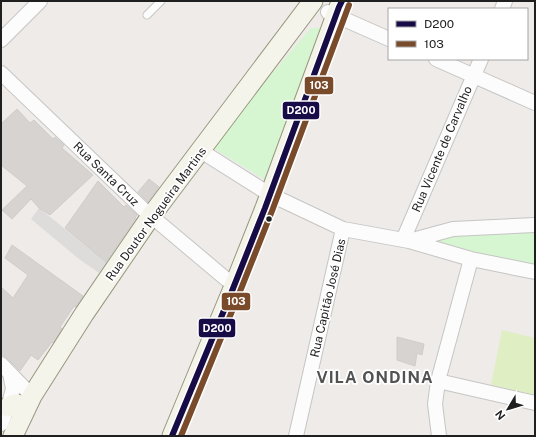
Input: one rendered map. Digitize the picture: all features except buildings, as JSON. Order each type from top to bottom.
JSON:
[{"type":"main road","name":"Rua Doutor Nogueira Martins","points":[[13,436],[17,409],[151,216],[203,148],[332,5]]},
{"type":"main road","points":[[172,436],[265,208],[332,5]]},
{"type":"street","points":[[1,40],[40,1]]},
{"type":"street","points":[[332,5],[388,38]]},
{"type":"street","points":[[438,60],[535,103]]},
{"type":"street","name":"Rua Vicente de Carvalho","points":[[406,240],[481,60]]},
{"type":"street","name":"Rua Santa Cruz","points":[[1,73],[151,216],[226,279],[236,282]]},
{"type":"street","points":[[203,148],[206,148],[269,188],[270,191],[343,229],[406,240],[432,241],[471,259],[535,272]]},
{"type":"street","points":[[432,241],[453,229],[535,225]]},
{"type":"street","name":"Rua Capitão José Dias","points":[[296,436],[343,229]]},
{"type":"street","points":[[439,436],[435,404],[438,381],[471,259]]},
{"type":"street","points":[[5,368],[17,409]]},
{"type":"street","points":[[5,368],[13,389],[17,409]]},
{"type":"street","points":[[438,381],[535,403]]},
{"type":"lane","points":[[147,15],[161,1]]},
{"type":"green space","points":[[311,28],[320,28],[321,38],[267,181],[210,146]]},
{"type":"green space","points":[[535,228],[535,268],[434,244],[438,237]]},
{"type":"green space","points":[[502,330],[535,338],[535,395],[491,385]]},
{"type":"shaded area","points":[[39,208],[107,263],[99,273],[79,259],[31,219]]},
{"type":"transit line","name":"D200","points":[[172,436],[265,208],[342,1]]},
{"type":"transit line","name":"103","points":[[181,436],[272,211],[349,5]]},
{"type":"district","name":"VILA ONDINA","points":[[375,377]]}]
